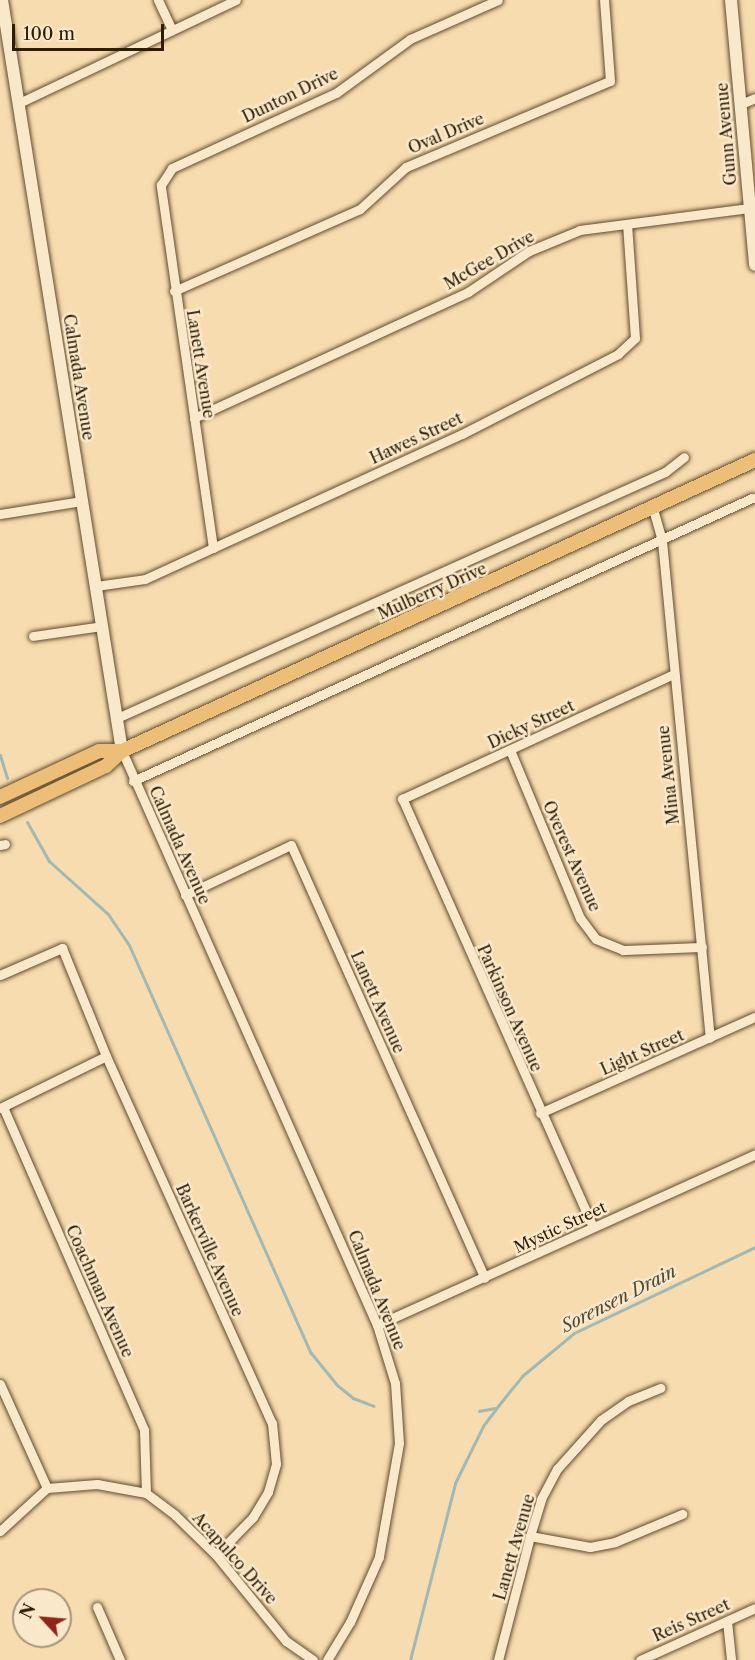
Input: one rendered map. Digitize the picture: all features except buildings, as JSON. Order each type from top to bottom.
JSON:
[{"type":"main road","name":"Mulberry Drive","points":[[0,816],[106,766],[122,751],[653,509],[755,460]]},
{"type":"main road","name":"Mulberry Drive","points":[[0,797],[99,751],[122,751]]},
{"type":"street","name":"Calmada Avenue","points":[[2,0],[3,26],[20,103],[122,751],[133,781],[377,1325],[395,1383],[399,1443],[379,1557],[350,1622],[327,1660]]},
{"type":"street","points":[[158,0],[172,30]]},
{"type":"street","points":[[20,103],[236,0]]},
{"type":"street","name":"Dunton Drive","points":[[161,185],[172,168],[336,93],[410,39],[498,0]]},
{"type":"street","name":"Oval Drive","points":[[174,291],[360,209],[406,166],[610,81],[604,0]]},
{"type":"street","name":"Gunn Avenue","points":[[731,0],[755,264]]},
{"type":"street","points":[[741,104],[755,98]]},
{"type":"street","name":"Lanett Avenue","points":[[161,185],[174,291],[213,548]]},
{"type":"street","name":"McGee Drive","points":[[194,418],[468,292],[529,251],[579,230],[749,208]]},
{"type":"street","name":"Hawes Street","points":[[96,586],[145,579],[462,434],[618,354],[635,338],[627,225]]},
{"type":"street","points":[[117,718],[665,472],[684,457]]},
{"type":"street","points":[[133,781],[753,498]]},
{"type":"street","points":[[0,514],[82,501]]},
{"type":"street","name":"Mina Avenue","points":[[653,509],[662,541],[672,675],[710,1038]]},
{"type":"street","points":[[33,636],[102,626]]},
{"type":"street","name":"Dicky Street","points":[[402,799],[672,675]]},
{"type":"street","name":"Overest Avenue","points":[[510,750],[580,918],[596,939],[623,950],[702,947]]},
{"type":"street","name":"Parkinson Avenue","points":[[402,799],[540,1113],[593,1227]]},
{"type":"street","name":"Lanett Avenue","points":[[185,895],[291,845],[485,1278]]},
{"type":"street","name":"Barkerville Avenue","points":[[0,975],[62,948],[106,1056],[272,1423],[276,1464],[268,1492],[253,1517],[216,1555]]},
{"type":"street","name":"Light Street","points":[[540,1113],[755,1017]]},
{"type":"street","points":[[2,1107],[106,1056]]},
{"type":"street","name":"Coachman Avenue","points":[[2,1107],[144,1430],[146,1492]]},
{"type":"street","name":"Mystic Street","points":[[377,1325],[755,1154]]},
{"type":"street","points":[[0,1384],[46,1488],[0,1531]]},
{"type":"street","name":"Lanett Avenue","points":[[498,1660],[541,1499],[576,1445],[628,1401],[660,1388]]},
{"type":"street","name":"Acapulco Drive","points":[[46,1488],[97,1484],[146,1492],[175,1515],[216,1555],[286,1641],[313,1660]]},
{"type":"street","points":[[530,1536],[590,1546],[615,1542],[682,1514]]},
{"type":"street","points":[[97,1607],[120,1660]]},
{"type":"street","name":"Reis Street","points":[[640,1660],[755,1608]]},
{"type":"street","points":[[727,1621],[731,1660]]},
{"type":"waterway","points":[[0,755],[7,778]]},
{"type":"waterway","points":[[27,822],[49,861],[108,914],[129,945],[311,1353],[337,1385],[353,1398],[374,1406]]},
{"type":"waterway","name":"Sorensen Drain","points":[[410,1660],[455,1483],[483,1426],[522,1376],[574,1333],[755,1247]]},
{"type":"waterway","points":[[479,1411],[495,1408]]}]
